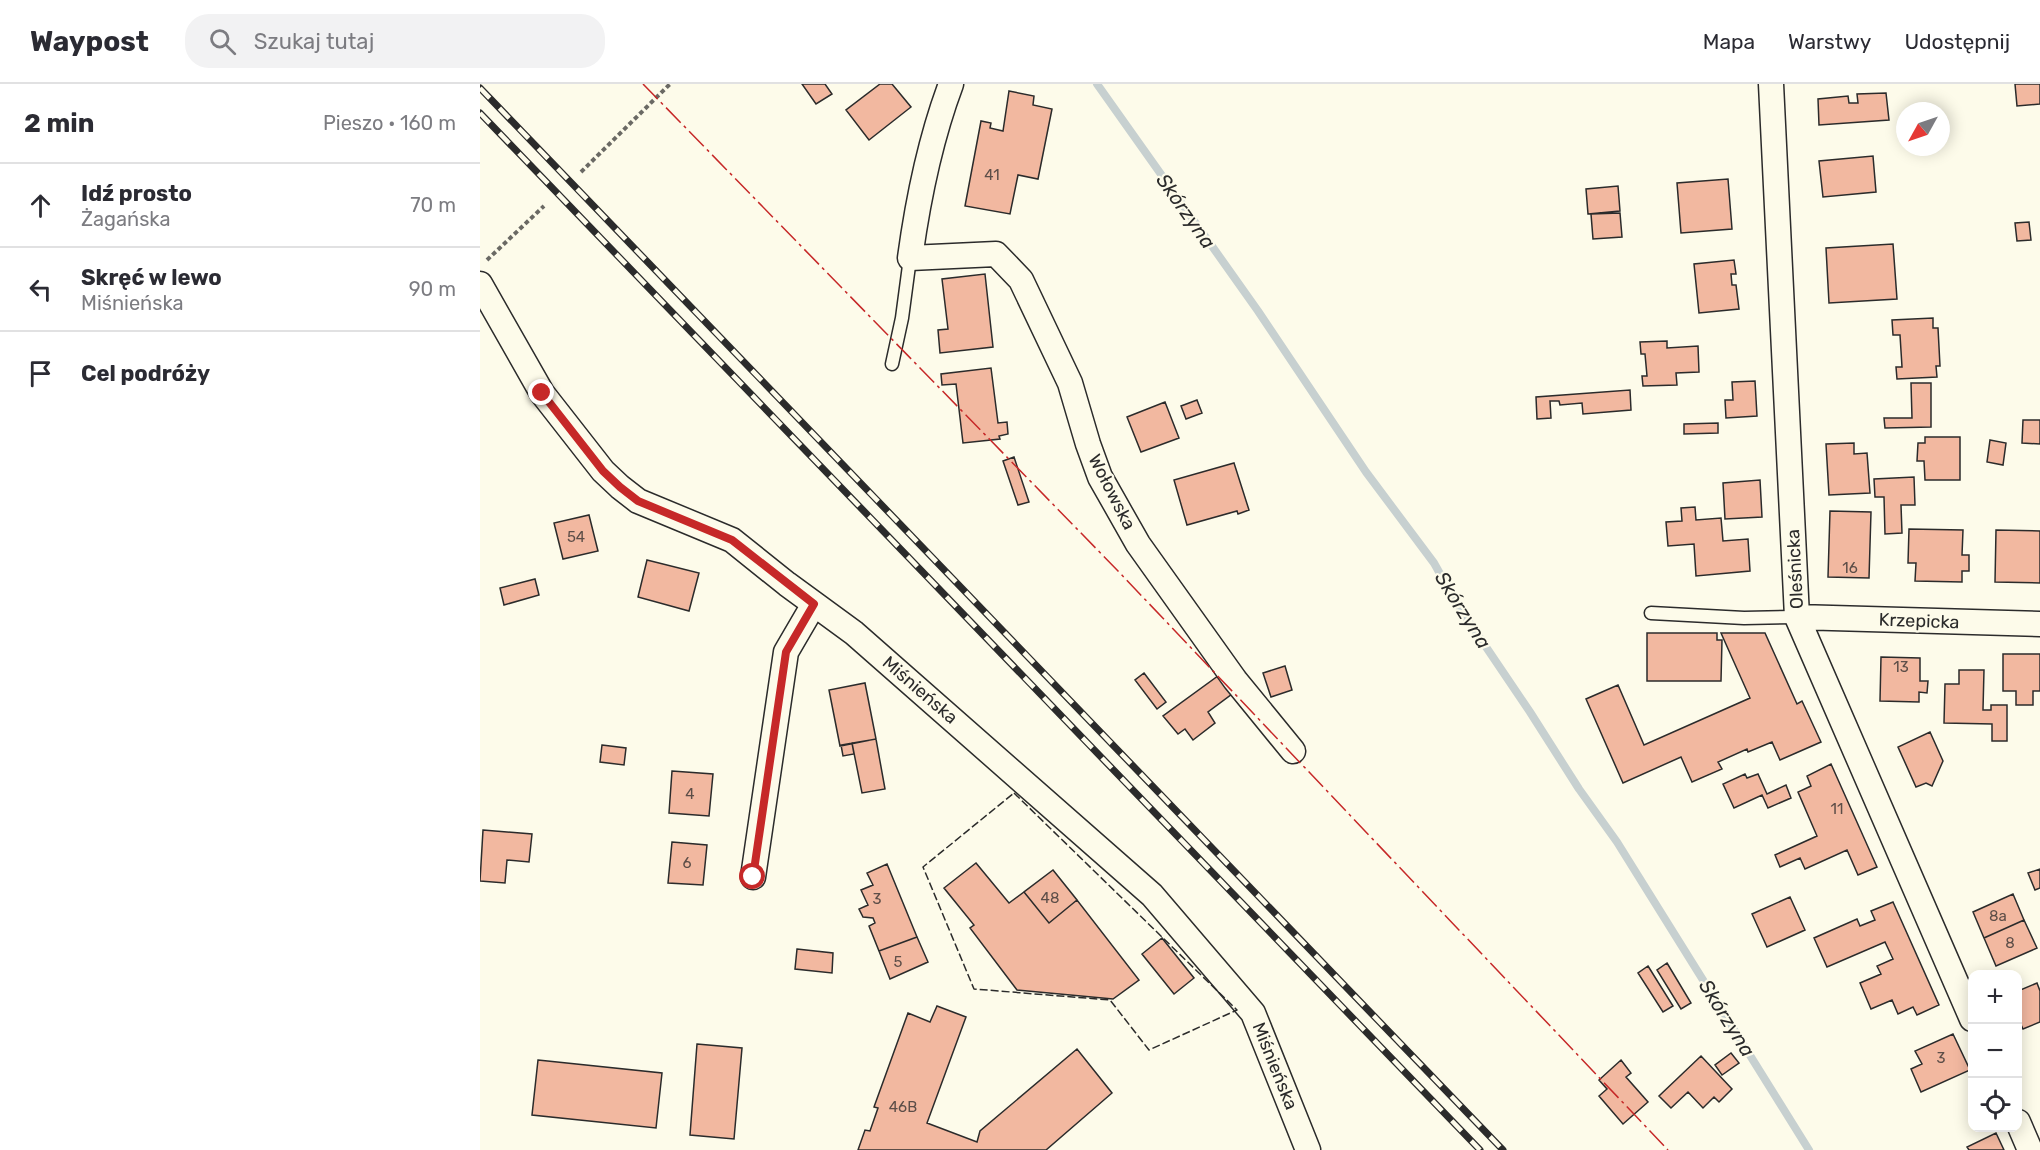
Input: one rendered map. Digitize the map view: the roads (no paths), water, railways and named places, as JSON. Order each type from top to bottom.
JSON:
[{"type":"street","points":[[910,258],[915,216],[933,140],[951,84]]},
{"type":"street","name":"Oleśnicka","points":[[1771,84],[1797,617],[1968,1010]]},
{"type":"street","name":"Wołowska","points":[[910,258],[996,254],[1021,280],[1070,383],[1100,477],[1133,534],[1235,680],[1293,751]]},
{"type":"street","name":"Miśnieńska","points":[[480,284],[542,393],[603,471],[638,501],[732,540],[854,633],[1152,895],[1253,1013],[1308,1150]]},
{"type":"street","points":[[753,877],[786,652],[814,604]]},
{"type":"street","name":"Krzepicka","points":[[1797,617],[2040,624]]},
{"type":"street","points":[[2022,1131],[2030,1150]]},
{"type":"lane","points":[[892,364],[902,318],[910,258]]},
{"type":"lane","points":[[1651,614],[1744,618],[1797,617]]},
{"type":"waterway","name":"Skórzyna","points":[[1097,84],[1258,311],[1366,472],[1434,563],[1457,604],[1579,789],[1617,842],[1809,1150]]},
{"type":"railway","points":[[480,88],[1503,1150]]},
{"type":"railway","points":[[480,113],[1480,1150]]}]
